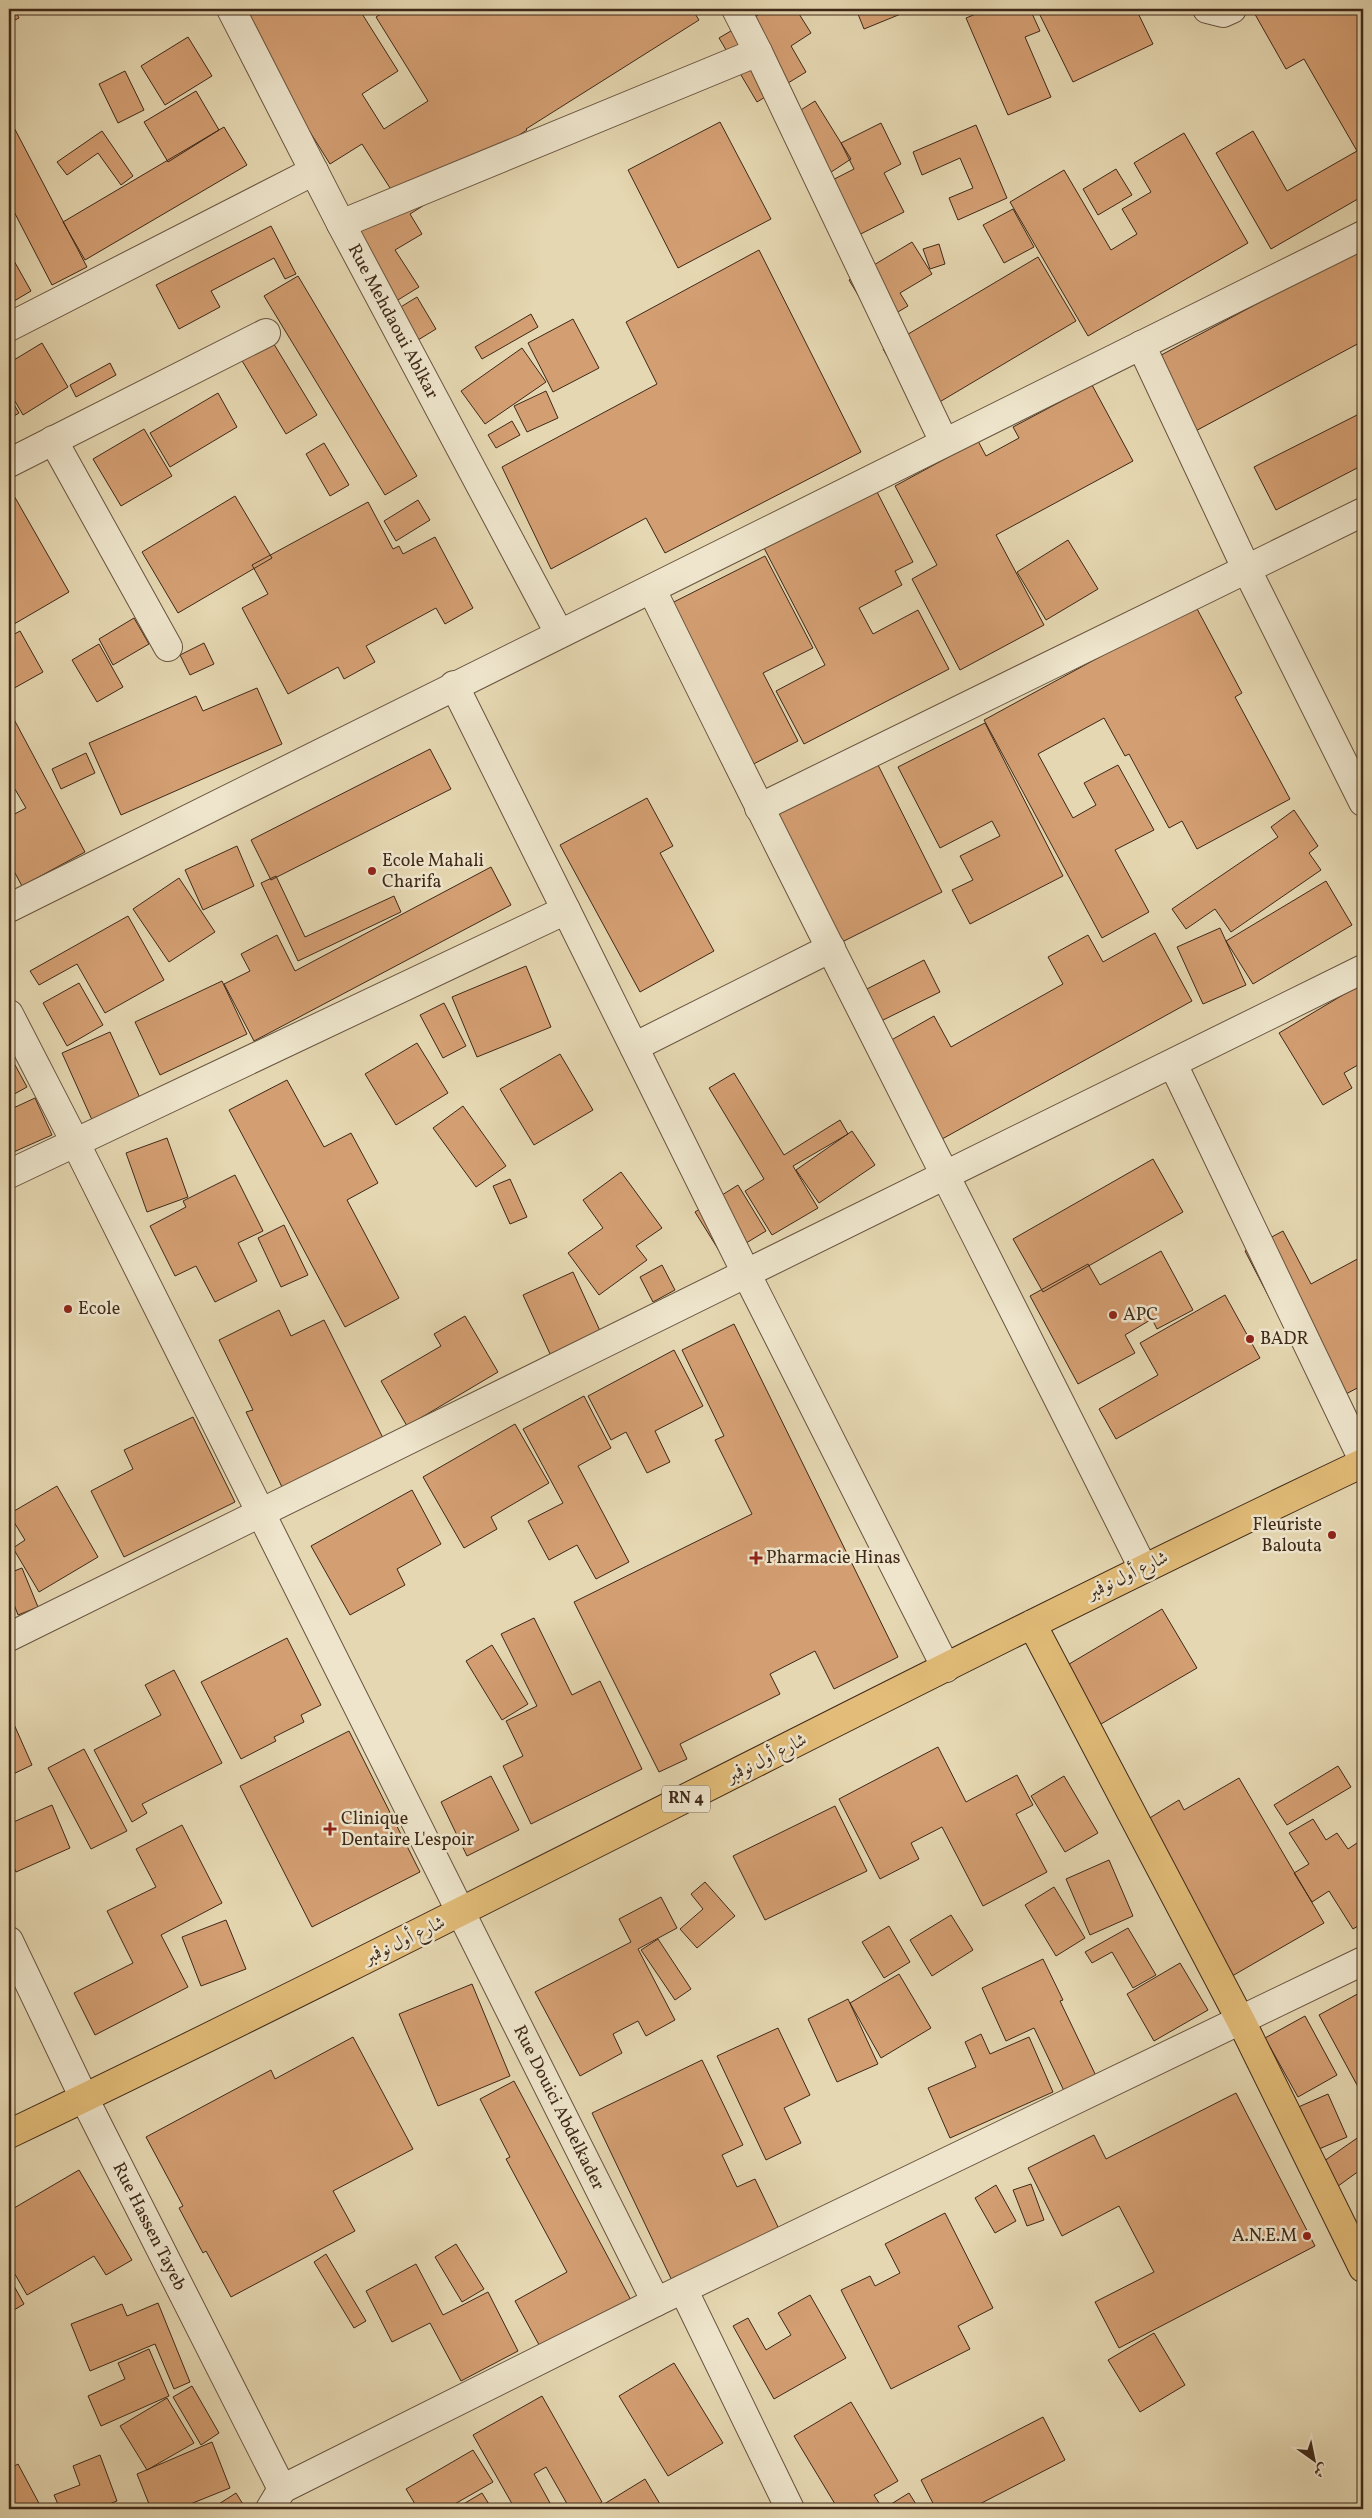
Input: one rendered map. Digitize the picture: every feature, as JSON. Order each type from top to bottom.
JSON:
[{"type":"main road","name":"شارع أول نوفمبر","points":[[9,2134],[462,1913],[1143,1568],[1363,1461]]},
{"type":"main road","points":[[1032,1624],[1241,2020],[1363,2268]]},
{"type":"street","name":"Rue Mehdaoui Ablkar","points":[[230,9],[341,224],[559,633]]},
{"type":"street","points":[[736,9],[944,442]]},
{"type":"street","points":[[1207,9],[1224,13],[1232,9]]},
{"type":"street","points":[[341,224],[758,52]]},
{"type":"street","points":[[9,327],[314,171]]},
{"type":"street","points":[[9,908],[454,685],[652,590],[944,442],[1363,235]]},
{"type":"street","points":[[9,463],[266,333]]},
{"type":"street","points":[[1141,345],[1246,568],[1363,802]]},
{"type":"street","points":[[53,440],[168,647]]},
{"type":"street","points":[[759,808],[1363,512]]},
{"type":"street","points":[[652,590],[759,808],[947,1176],[1143,1568]]},
{"type":"street","points":[[454,685],[746,1273],[946,1668]]},
{"type":"street","points":[[9,1174],[566,910]]},
{"type":"street","points":[[634,1047],[831,948]]},
{"type":"street","points":[[9,1637],[258,1512],[947,1176],[1363,969]]},
{"type":"street","name":"Rue Douici Abdelkader","points":[[9,1014],[75,1142],[258,1512],[462,1913],[656,2302]]},
{"type":"street","points":[[1173,1064],[1363,1461]]},
{"type":"street","name":"Rue Hassen Tayeb","points":[[9,1941],[276,2499]]},
{"type":"street","points":[[276,2499],[656,2302],[1363,1961]]},
{"type":"street","points":[[683,2289],[790,2509]]},
{"type":"building","points":[[9,9],[14,9],[19,18],[9,23]]},
{"type":"building","points":[[258,9],[359,9],[398,71],[362,94],[384,129],[428,101],[376,17],[389,9],[692,9],[699,20],[526,129],[465,170],[469,177],[410,214],[422,234],[395,250],[419,287],[380,311],[352,228],[397,199],[362,144],[330,164],[240,20]]},
{"type":"building","points":[[768,9],[796,9],[811,33],[791,46],[806,72],[757,102],[719,38]]},
{"type":"building","points":[[856,9],[913,9],[864,29]]},
{"type":"building","points":[[988,9],[1030,9],[1040,31],[1025,37],[1051,97],[1008,115],[966,18]]},
{"type":"building","points":[[1037,9],[1136,9],[1153,44],[1073,82]]},
{"type":"building","points":[[1252,9],[1360,9],[1363,14],[1363,196],[1271,249],[1216,153],[1253,131],[1287,191],[1357,151],[1304,59],[1286,69]]},
{"type":"building","points":[[188,37],[212,76],[165,105],[141,66]]},
{"type":"building","points":[[125,71],[144,110],[118,123],[99,84]]},
{"type":"building","points":[[196,91],[219,130],[168,162],[144,122]]},
{"type":"building","points":[[815,101],[851,159],[822,178],[785,120]]},
{"type":"building","points":[[9,118],[87,267],[52,285],[9,202]]},
{"type":"building","points":[[720,122],[771,219],[678,268],[628,170]]},
{"type":"building","points":[[881,123],[901,164],[884,173],[904,212],[843,243],[815,189],[854,169],[841,143]]},
{"type":"building","points":[[976,125],[1007,198],[958,220],[949,198],[973,188],[960,158],[922,175],[913,152]]},
{"type":"building","points":[[224,127],[247,165],[85,260],[63,222]]},
{"type":"building","points":[[102,131],[133,176],[121,185],[98,153],[67,175],[57,162]]},
{"type":"building","points":[[1184,133],[1248,243],[1088,336],[1010,202],[1064,170],[1111,250],[1137,234],[1122,209],[1151,192],[1134,163]]},
{"type":"building","points":[[1116,169],[1132,195],[1098,215],[1083,189]]},
{"type":"building","points":[[1013,209],[1034,247],[1004,263],[983,225]]},
{"type":"building","points":[[271,226],[296,274],[285,279],[274,258],[211,291],[220,307],[179,329],[156,285]]},
{"type":"building","points":[[912,242],[932,274],[900,293],[908,306],[876,325],[849,280]]},
{"type":"building","points":[[939,244],[945,264],[930,269],[923,249]]},
{"type":"building","points":[[1363,247],[1363,341],[1177,441],[1137,368]]},
{"type":"building","points":[[759,250],[861,452],[665,553],[646,518],[551,569],[502,467],[657,384],[626,322]]},
{"type":"building","points":[[9,252],[31,291],[9,304]]},
{"type":"building","points":[[1038,257],[1076,321],[921,413],[883,349]]},
{"type":"building","points":[[298,276],[417,476],[385,495],[264,296]]},
{"type":"building","points":[[417,297],[436,329],[405,348],[386,316]]},
{"type":"building","points":[[531,314],[538,327],[482,359],[475,347]]},
{"type":"building","points":[[573,319],[599,368],[553,392],[528,343]]},
{"type":"building","points":[[269,336],[317,415],[286,434],[238,354]]},
{"type":"building","points":[[42,343],[68,387],[23,415],[9,391],[9,363]]},
{"type":"building","points":[[522,348],[546,382],[485,424],[461,391]]},
{"type":"building","points":[[110,363],[116,375],[76,397],[70,385]]},
{"type":"building","points":[[1092,385],[1133,461],[996,535],[1044,625],[960,670],[912,579],[937,565],[895,486],[978,441],[986,456],[1019,438],[1013,427]]},
{"type":"building","points":[[546,391],[558,418],[527,432],[514,406]]},
{"type":"building","points":[[218,393],[237,427],[170,467],[150,433]]},
{"type":"building","points":[[9,396],[19,413],[9,419]]},
{"type":"building","points":[[1363,412],[1363,465],[1276,510],[1254,467]]},
{"type":"building","points":[[512,421],[520,435],[496,448],[488,435]]},
{"type":"building","points":[[144,429],[172,476],[121,506],[93,459]]},
{"type":"building","points":[[324,443],[349,485],[330,496],[306,454]]},
{"type":"building","points":[[9,487],[69,592],[9,627]]},
{"type":"building","points":[[875,488],[913,562],[895,571],[902,585],[859,608],[873,634],[918,610],[949,669],[804,744],[776,691],[825,665],[763,546]]},
{"type":"building","points":[[235,496],[272,558],[178,613],[142,552]]},
{"type":"building","points":[[418,500],[430,520],[396,541],[384,521]]},
{"type":"building","points":[[368,502],[393,549],[399,546],[403,554],[435,537],[473,608],[445,624],[436,608],[366,646],[375,662],[344,679],[338,667],[288,694],[242,608],[268,594],[252,565]]},
{"type":"building","points":[[1068,540],[1098,589],[1046,620],[1017,572]]},
{"type":"building","points":[[765,556],[813,648],[763,673],[798,741],[742,770],[660,609]]},
{"type":"building","points":[[1195,605],[1242,693],[1235,697],[1290,799],[1197,849],[1182,821],[1169,828],[1129,754],[1125,756],[1104,718],[1038,754],[1073,818],[1096,805],[1084,783],[1118,765],[1154,830],[1115,850],[1149,912],[1102,938],[984,720]]},
{"type":"building","points":[[134,618],[149,644],[113,665],[99,639]]},
{"type":"building","points":[[20,631],[43,672],[9,691],[9,637]]},
{"type":"building","points":[[204,643],[214,664],[190,675],[180,655]]},
{"type":"building","points":[[99,644],[123,687],[97,702],[72,660]]},
{"type":"building","points":[[257,688],[282,744],[121,815],[89,743],[196,696],[203,711]]},
{"type":"building","points":[[9,710],[85,852],[22,886],[9,862],[9,817],[26,808],[9,779]]},
{"type":"building","points":[[985,723],[1063,876],[970,924],[952,890],[973,880],[960,856],[1000,836],[992,821],[940,848],[898,767]]},
{"type":"building","points":[[430,749],[451,789],[271,880],[251,840]]},
{"type":"building","points":[[86,753],[95,773],[61,789],[52,769]]},
{"type":"building","points":[[876,761],[942,892],[828,949],[764,818]]},
{"type":"building","points":[[647,798],[673,846],[660,853],[714,951],[640,992],[560,845]]},
{"type":"building","points":[[1294,810],[1318,846],[1309,853],[1321,870],[1231,932],[1215,909],[1186,929],[1172,909],[1278,837],[1271,827]]},
{"type":"building","points":[[237,846],[254,886],[203,910],[185,870]]},
{"type":"building","points":[[491,867],[511,905],[254,1041],[224,984],[250,971],[241,954],[277,935],[295,971]]},
{"type":"building","points":[[276,876],[305,937],[394,896],[401,912],[298,961],[261,883]]},
{"type":"building","points":[[179,878],[215,932],[169,962],[133,909]]},
{"type":"building","points":[[1326,881],[1352,925],[1253,984],[1226,941]]},
{"type":"building","points":[[128,916],[164,980],[105,1013],[77,964],[39,985],[30,971]]},
{"type":"building","points":[[1220,928],[1246,985],[1203,1004],[1177,947]]},
{"type":"building","points":[[1155,933],[1192,1001],[933,1144],[879,1047],[934,1016],[951,1047],[1063,984],[1048,957],[1088,935],[1103,962]]},
{"type":"building","points":[[924,960],[940,992],[875,1024],[859,993]]},
{"type":"building","points":[[526,966],[551,1027],[477,1057],[452,997]]},
{"type":"building","points":[[222,981],[247,1034],[160,1075],[135,1022]]},
{"type":"building","points":[[79,983],[103,1025],[67,1046],[43,1003]]},
{"type":"building","points":[[1363,983],[1363,1062],[1344,1073],[1352,1088],[1323,1105],[1279,1033]]},
{"type":"building","points":[[444,1003],[466,1046],[443,1058],[420,1015]]},
{"type":"building","points":[[110,1032],[145,1109],[97,1131],[62,1053]]},
{"type":"building","points":[[417,1043],[448,1093],[396,1125],[365,1074]]},
{"type":"building","points":[[9,1054],[27,1087],[9,1097]]},
{"type":"building","points":[[560,1054],[593,1110],[534,1145],[500,1089]]},
{"type":"building","points":[[734,1073],[784,1155],[840,1120],[848,1134],[793,1166],[818,1208],[772,1235],[745,1191],[764,1179],[709,1088]]},
{"type":"building","points":[[287,1080],[324,1147],[351,1133],[378,1183],[347,1200],[399,1298],[345,1327],[229,1110]]},
{"type":"building","points":[[35,1098],[52,1135],[9,1154],[9,1110]]},
{"type":"building","points":[[463,1106],[506,1166],[476,1187],[433,1128]]},
{"type":"building","points":[[852,1131],[875,1165],[819,1203],[796,1170]]},
{"type":"building","points":[[167,1138],[188,1197],[147,1212],[126,1153]]},
{"type":"building","points":[[1153,1159],[1183,1212],[1043,1292],[1013,1239]]},
{"type":"building","points":[[621,1172],[662,1228],[636,1246],[647,1260],[599,1295],[568,1253],[603,1228],[583,1200]]},
{"type":"building","points":[[235,1175],[263,1231],[238,1243],[257,1281],[215,1302],[196,1266],[175,1276],[150,1226],[186,1207],[183,1201]]},
{"type":"building","points":[[510,1179],[527,1217],[510,1224],[493,1186]]},
{"type":"building","points":[[738,1185],[766,1231],[723,1257],[695,1212]]},
{"type":"building","points":[[284,1225],[308,1275],[281,1287],[258,1238]]},
{"type":"building","points":[[1283,1231],[1311,1284],[1363,1256],[1363,1385],[1325,1405],[1245,1251]]},
{"type":"building","name":"APC","points":[[1161,1251],[1193,1310],[1157,1329],[1152,1319],[1125,1335],[1135,1353],[1078,1384],[1030,1296],[1088,1264],[1100,1285]]},
{"type":"building","points":[[662,1265],[675,1290],[653,1302],[640,1277]]},
{"type":"building","points":[[573,1272],[601,1333],[551,1356],[523,1295]]},
{"type":"building","points":[[1225,1295],[1260,1358],[1116,1439],[1099,1409],[1158,1375],[1140,1343]]},
{"type":"building","points":[[279,1310],[291,1336],[324,1320],[388,1448],[344,1469],[338,1459],[282,1487],[246,1412],[253,1410],[219,1340]]},
{"type":"building","points":[[465,1316],[498,1372],[407,1426],[381,1381],[441,1346],[434,1334]]},
{"type":"building","name":"Pharmacie Hinas","points":[[734,1324],[898,1657],[834,1689],[815,1651],[770,1674],[780,1694],[680,1744],[687,1759],[659,1772],[574,1602],[752,1514],[715,1440],[724,1436],[682,1350]]},
{"type":"building","points":[[674,1350],[703,1406],[655,1431],[670,1462],[647,1473],[626,1432],[611,1440],[588,1396]]},
{"type":"building","points":[[584,1396],[611,1448],[578,1466],[629,1562],[596,1579],[577,1545],[549,1560],[528,1521],[563,1503],[523,1429]]},
{"type":"building","points":[[193,1417],[235,1502],[124,1557],[91,1491],[133,1469],[124,1450]]},
{"type":"building","points":[[515,1424],[549,1483],[491,1517],[497,1529],[464,1548],[423,1477]]},
{"type":"building","points":[[57,1486],[98,1557],[39,1592],[13,1548],[25,1540],[9,1514]]},
{"type":"building","points":[[412,1490],[441,1544],[397,1569],[405,1585],[350,1615],[311,1546]]},
{"type":"building","points":[[22,1568],[38,1607],[18,1615],[9,1591],[9,1573]]},
{"type":"building","points":[[1162,1609],[1197,1668],[1089,1731],[1054,1673]]},
{"type":"building","points":[[534,1618],[572,1695],[600,1681],[642,1769],[531,1824],[503,1766],[523,1756],[506,1721],[537,1706],[501,1634]]},
{"type":"building","points":[[287,1638],[321,1705],[301,1715],[304,1722],[274,1737],[276,1741],[241,1759],[201,1682]]},
{"type":"building","points":[[492,1645],[528,1704],[502,1720],[466,1661]]},
{"type":"building","points":[[174,1670],[222,1763],[142,1804],[147,1813],[132,1822],[94,1750],[161,1715],[145,1685]]},
{"type":"building","points":[[9,1713],[32,1765],[9,1776]]},
{"type":"building","name":"Clinique Dentaire L'espoir","points":[[349,1731],[420,1872],[312,1927],[240,1786]]},
{"type":"building","points":[[938,1747],[966,1802],[1017,1775],[1033,1805],[1016,1814],[1047,1872],[983,1906],[942,1827],[911,1843],[919,1859],[880,1879],[839,1799]]},
{"type":"building","points":[[84,1749],[127,1831],[91,1849],[48,1768]]},
{"type":"building","points":[[1338,1766],[1351,1787],[1287,1825],[1274,1805]]},
{"type":"building","points":[[491,1776],[519,1830],[467,1856],[441,1802]]},
{"type":"building","points":[[1064,1776],[1098,1833],[1065,1852],[1031,1796]]},
{"type":"building","points":[[1239,1778],[1324,1923],[1220,1983],[1130,1830],[1179,1800],[1184,1810]]},
{"type":"building","points":[[52,1805],[70,1848],[16,1872],[9,1856],[9,1824]]},
{"type":"building","points":[[835,1806],[867,1871],[765,1920],[733,1856]]},
{"type":"building","points":[[1313,1819],[1326,1840],[1337,1833],[1348,1849],[1363,1839],[1363,1923],[1353,1929],[1329,1891],[1312,1902],[1294,1873],[1309,1864],[1289,1833]]},
{"type":"building","points":[[182,1825],[222,1903],[161,1935],[188,1987],[95,2035],[74,1993],[133,1963],[107,1911],[156,1887],[136,1849]]},
{"type":"building","points":[[1109,1860],[1133,1916],[1090,1935],[1066,1879]]},
{"type":"building","points":[[705,1882],[735,1916],[697,1948],[680,1929],[703,1909],[691,1894]]},
{"type":"building","points":[[1054,1887],[1085,1938],[1056,1956],[1025,1905]]},
{"type":"building","points":[[661,1897],[677,1928],[638,1949],[675,2020],[646,2036],[638,2021],[613,2034],[622,2053],[580,2076],[535,1992],[631,1942],[619,1919]]},
{"type":"building","points":[[951,1915],[973,1950],[932,1976],[910,1940]]},
{"type":"building","points":[[226,1920],[246,1969],[201,1986],[182,1937]]},
{"type":"building","points":[[889,1926],[910,1962],[884,1978],[862,1942]]},
{"type":"building","points":[[1128,1928],[1156,1975],[1133,1988],[1112,1952],[1092,1963],[1085,1952]]},
{"type":"building","points":[[658,1939],[691,1989],[675,2000],[641,1950]]},
{"type":"building","points":[[1043,1959],[1063,2000],[1060,2001],[1098,2080],[1066,2095],[1034,2028],[1006,2041],[982,1988]]},
{"type":"building","points":[[1180,1963],[1208,2010],[1154,2041],[1127,1994]]},
{"type":"building","points":[[899,1974],[931,2028],[881,2058],[850,2003]]},
{"type":"building","points":[[472,1984],[510,2076],[438,2106],[399,2014]]},
{"type":"building","points":[[1363,1991],[1363,2096],[1319,2015]]},
{"type":"building","points":[[848,1999],[878,2064],[837,2082],[808,2019]]},
{"type":"building","points":[[1305,2016],[1337,2075],[1298,2097],[1265,2038]]},
{"type":"building","points":[[778,2028],[810,2095],[784,2108],[801,2143],[766,2160],[717,2056]]},
{"type":"building","points":[[981,2034],[990,2054],[1029,2037],[1053,2092],[950,2138],[928,2088],[976,2067],[965,2042]]},
{"type":"building","points":[[353,2037],[413,2149],[333,2191],[355,2231],[231,2297],[206,2251],[203,2253],[179,2208],[183,2206],[146,2137],[271,2070],[275,2079]]},
{"type":"building","points":[[702,2060],[743,2145],[722,2155],[737,2187],[755,2179],[779,2229],[676,2289],[592,2113]]},
{"type":"building","points":[[514,2081],[633,2304],[543,2352],[515,2301],[567,2272],[506,2159],[510,2157],[480,2099]]},
{"type":"building","points":[[1236,2093],[1315,2246],[1119,2348],[1095,2302],[1154,2272],[1119,2206],[1062,2236],[1028,2168],[1094,2135],[1106,2159]]},
{"type":"building","points":[[1328,2094],[1347,2137],[1305,2155],[1287,2112]]},
{"type":"building","points":[[1363,2134],[1363,2168],[1334,2189],[1317,2166]]},
{"type":"building","points":[[79,2170],[132,2260],[106,2275],[94,2256],[27,2295],[9,2264],[9,2242],[13,2240],[9,2233],[9,2211]]},
{"type":"building","points":[[1031,2184],[1044,2220],[1027,2226],[1013,2190]]},
{"type":"building","points":[[996,2185],[1016,2221],[995,2233],[975,2198]]},
{"type":"building","points":[[945,2213],[993,2308],[958,2326],[970,2349],[891,2389],[841,2290],[870,2276],[875,2286],[900,2273],[885,2244]]},
{"type":"building","points":[[456,2244],[484,2289],[462,2302],[435,2257]]},
{"type":"building","points":[[326,2254],[366,2321],[354,2328],[314,2262]]},
{"type":"building","points":[[416,2264],[443,2315],[488,2292],[518,2351],[461,2381],[430,2323],[392,2342],[366,2291]]},
{"type":"building","points":[[9,2277],[24,2304],[9,2313]]},
{"type":"building","points":[[810,2295],[846,2358],[774,2399],[733,2326],[748,2318],[766,2350],[791,2335],[778,2313]]},
{"type":"building","points":[[158,2303],[190,2382],[174,2389],[155,2344],[90,2371],[71,2324],[122,2304],[127,2316]]},
{"type":"building","points":[[1154,2333],[1185,2385],[1140,2412],[1108,2360]]},
{"type":"building","points":[[149,2349],[169,2396],[101,2426],[88,2396],[125,2379],[118,2363]]},
{"type":"building","points":[[674,2363],[723,2443],[668,2476],[619,2396]]},
{"type":"building","points":[[192,2386],[219,2433],[201,2445],[173,2397]]},
{"type":"building","points":[[542,2396],[602,2502],[589,2509],[570,2509],[546,2467],[534,2474],[550,2503],[538,2509],[515,2509],[473,2435]]},
{"type":"building","points":[[167,2398],[194,2443],[147,2470],[120,2426]]},
{"type":"building","points":[[851,2402],[898,2481],[874,2495],[881,2506],[876,2509],[855,2509],[852,2505],[846,2509],[838,2509],[794,2436]]},
{"type":"building","points":[[1043,2417],[1065,2460],[970,2509],[936,2509],[921,2480]]},
{"type":"building","points":[[212,2442],[230,2488],[178,2509],[151,2509],[137,2474]]},
{"type":"building","points":[[473,2450],[493,2482],[446,2509],[418,2509],[406,2489]]},
{"type":"building","points":[[100,2455],[117,2501],[96,2509],[60,2509],[54,2495],[80,2485],[73,2466]]},
{"type":"building","points":[[18,2464],[42,2509],[9,2509],[9,2469]]},
{"type":"building","points":[[645,2479],[663,2509],[596,2509]]},
{"type":"building","points":[[236,2493],[246,2509],[211,2509]]},
{"type":"building","points":[[482,2493],[492,2509],[455,2509]]},
{"type":"building","points":[[909,2493],[919,2509],[883,2509]]},
{"type":"place","name":"Ecole Mahali Charifa","points":[[372,871]]},
{"type":"place","name":"Ecole","points":[[68,1309]]},
{"type":"place","name":"APC","points":[[1113,1315]]},
{"type":"place","name":"BADR","points":[[1250,1339]]},
{"type":"place","name":"Fleuriste Balouta","points":[[1332,1535]]},
{"type":"place","name":"Pharmacie Hinas","points":[[756,1558]]},
{"type":"place","name":"Clinique Dentaire L'espoir","points":[[330,1829]]},
{"type":"place","name":"A.N.E.M","points":[[1307,2236]]}]
